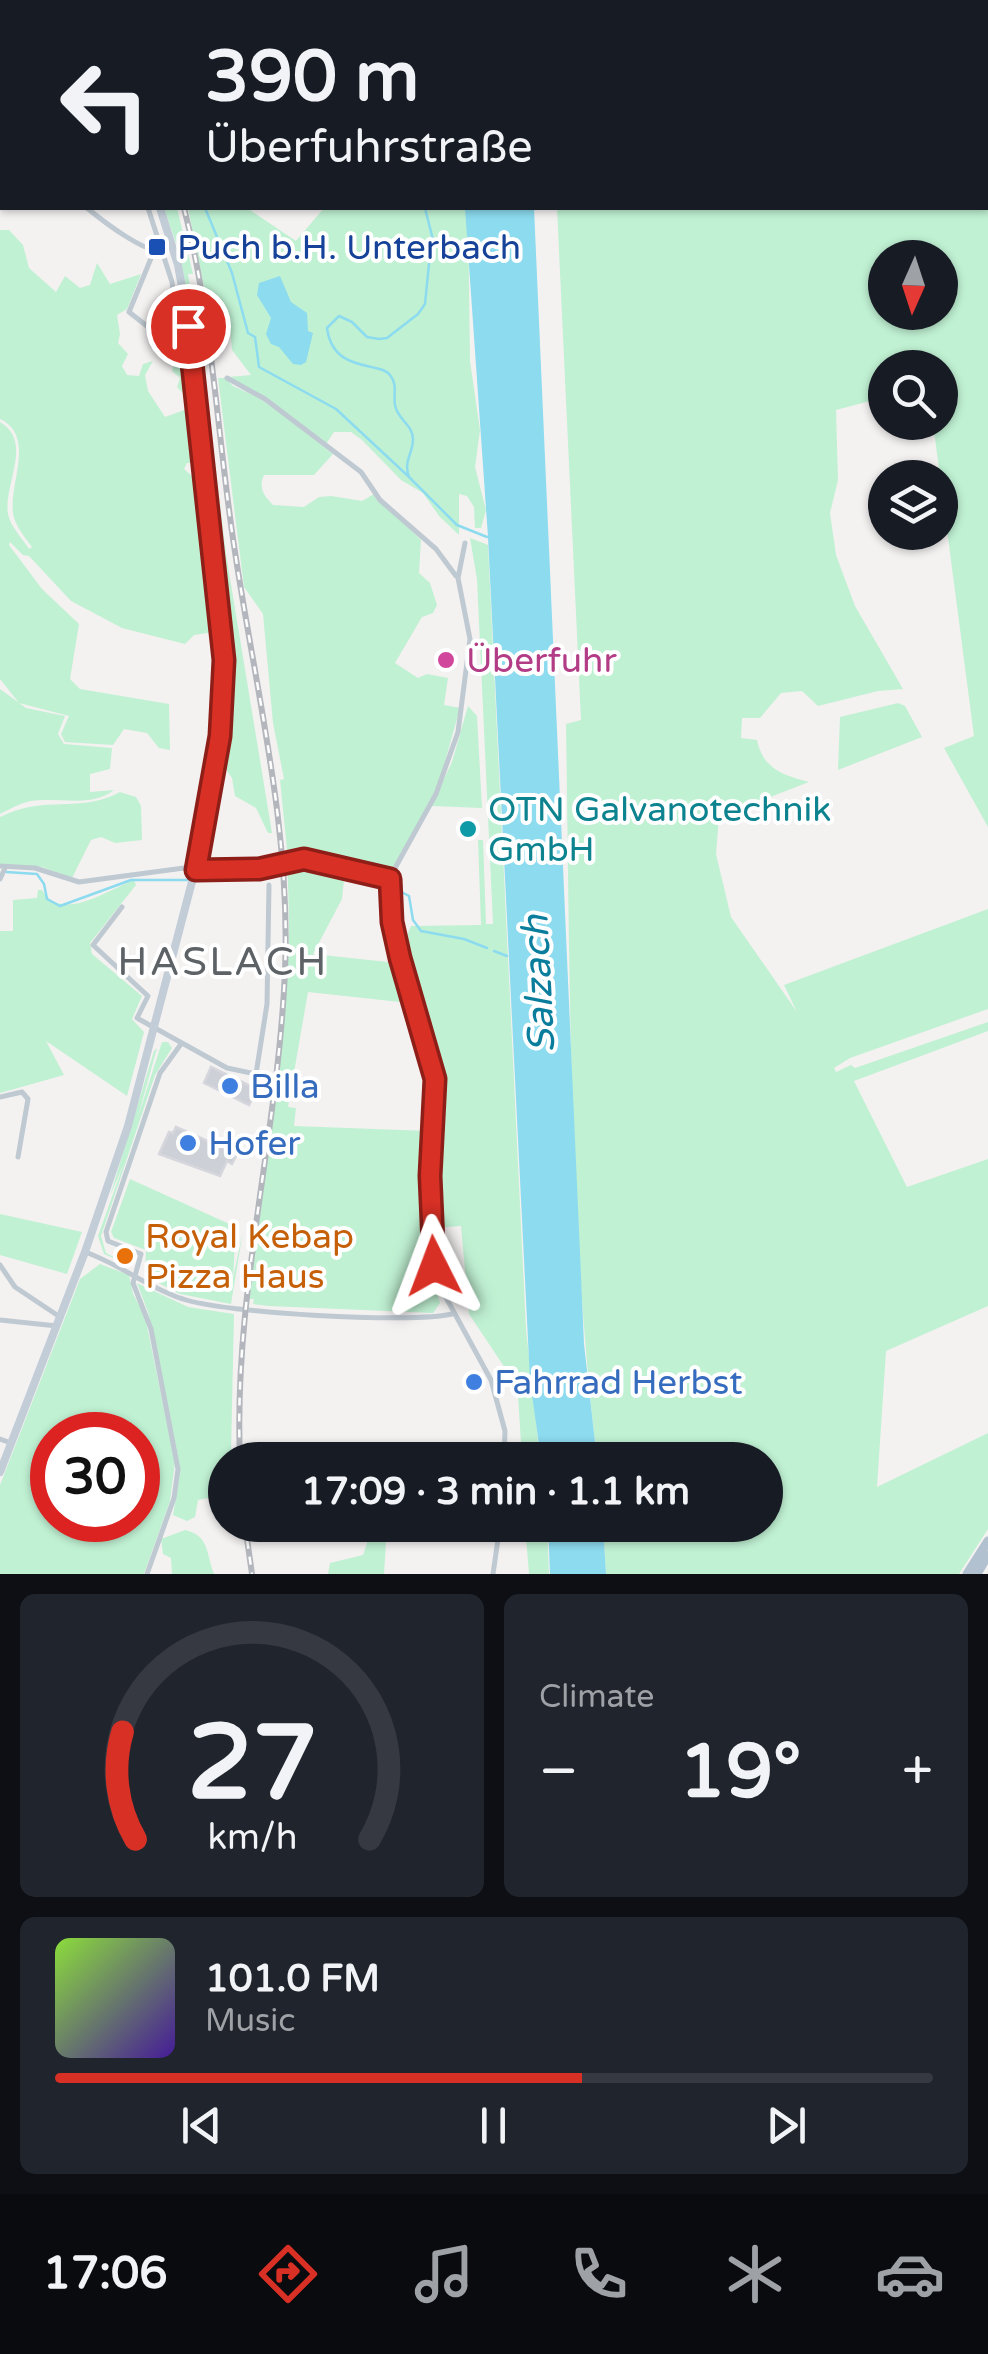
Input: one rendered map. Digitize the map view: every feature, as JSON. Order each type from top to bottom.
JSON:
[{"type":"main road","points":[[0,1472],[85,1252],[155,1028],[194,876],[220,736],[224,660],[188,326],[178,265],[161,210]]},
{"type":"main road","points":[[967,1574],[988,1541]]},
{"type":"main road","points":[[977,1574],[988,1556]]},
{"type":"street","points":[[90,210],[122,236],[164,252]]},
{"type":"street","points":[[149,210],[164,252],[181,346],[175,348],[130,312],[154,251]]},
{"type":"street","points":[[227,378],[265,399],[360,472],[380,500],[436,549],[458,578],[468,616],[470,639],[458,732],[436,794],[390,879],[396,940],[435,1079],[430,1162],[434,1266],[441,1293],[491,1380],[505,1442]]},
{"type":"street","points":[[458,578],[465,543]]},
{"type":"street","points":[[0,879],[2,867],[35,868],[79,882],[148,872],[194,876],[259,869],[304,859],[390,879]]},
{"type":"street","points":[[122,907],[94,942],[94,950],[148,996],[137,1018],[227,1068],[256,1074],[267,1004],[269,885]]},
{"type":"street","points":[[147,1574],[174,1498],[178,1469],[146,1308],[134,1291],[142,1254],[108,1241],[106,1232],[160,1073],[181,1044]]},
{"type":"street","points":[[0,1097],[22,1092],[28,1099],[18,1156]]},
{"type":"street","points":[[85,1252],[136,1274],[167,1294],[207,1306],[378,1316],[452,1314]]},
{"type":"street","points":[[0,1265],[14,1287],[58,1321]]},
{"type":"street","points":[[0,1320],[58,1321]]},
{"type":"street","points":[[0,1439],[11,1443]]},
{"type":"street","points":[[494,1574],[498,1542]]},
{"type":"green space","points":[[165,210],[177,210],[193,274],[188,274],[226,554],[272,833],[268,833],[256,808],[235,796],[232,778],[220,761],[228,661],[193,325],[180,255]]},
{"type":"green space","points":[[188,210],[250,210],[296,241],[322,210],[468,210],[470,361],[480,430],[475,467],[486,510],[481,528],[475,528],[474,507],[467,496],[459,494],[459,535],[423,493],[401,480],[351,432],[334,432],[326,444],[228,377],[251,375],[232,350],[230,328],[212,327]]},
{"type":"green space","points":[[557,210],[988,210],[988,827],[944,748],[974,736],[950,550],[958,550],[958,460],[938,460],[935,440],[958,440],[958,350],[868,350],[868,402],[836,410],[838,480],[830,513],[836,555],[855,606],[903,689],[818,706],[802,691],[781,693],[760,718],[742,718],[741,738],[757,740],[764,758],[776,769],[809,782],[719,817],[716,854],[731,917],[797,1012],[784,985],[988,909],[988,1009],[850,1058],[834,1068],[836,1072],[851,1065],[855,1068],[988,1022],[988,1031],[854,1081],[907,1187],[988,1159],[988,1306],[886,1351],[877,1487],[988,1433],[988,1529],[959,1574],[606,1574],[604,1542],[783,1542],[783,1442],[595,1442],[580,1277],[572,1093],[566,724],[581,720]]},
{"type":"green space","points":[[0,230],[9,230],[23,245],[29,268],[56,292],[65,276],[80,288],[90,285],[97,263],[110,284],[141,274],[127,309],[117,315],[118,343],[128,354],[122,366],[127,375],[139,376],[143,364],[153,361],[145,375],[148,391],[165,417],[187,409],[186,396],[177,387],[180,378],[172,371],[175,355],[184,376],[195,463],[187,463],[184,469],[199,482],[214,632],[194,635],[185,644],[122,628],[71,601],[29,556],[10,542],[9,545],[42,589],[79,624],[70,679],[80,689],[169,704],[170,750],[159,748],[147,733],[124,729],[113,745],[65,742],[61,734],[69,716],[19,703],[0,679],[0,422],[10,431],[16,452],[8,514],[29,549],[32,547],[13,513],[17,437],[0,419]]},
{"type":"green space","points":[[218,378],[225,378],[233,386],[264,400],[333,454],[314,475],[264,475],[263,492],[273,505],[304,507],[319,497],[331,496],[362,501],[374,494],[421,540],[419,573],[430,583],[437,605],[433,613],[422,617],[395,663],[418,678],[427,674],[448,678],[444,705],[460,708],[439,783],[396,865],[385,875],[303,856],[288,859],[280,780],[284,779],[273,723],[263,614],[244,587]]},
{"type":"green space","points":[[470,538],[488,545],[526,1329],[538,1442],[521,1442],[517,1378],[511,1377],[469,1314],[461,1226],[435,1228],[435,1154],[442,1099],[434,1048],[411,989],[402,947],[411,926],[481,925],[478,840],[483,840],[486,924],[493,924],[477,579]]},
{"type":"green space","points":[[0,689],[26,708],[65,716],[58,734],[64,744],[112,748],[110,769],[90,774],[90,792],[114,790],[96,799],[31,801],[0,814]]},
{"type":"green space","points":[[898,703],[905,706],[922,737],[838,770],[840,717]]},
{"type":"green space","points":[[468,706],[477,716],[482,808],[431,806],[452,762]]},
{"type":"green space","points":[[120,792],[136,797],[141,806],[142,840],[91,840],[72,878],[42,867],[0,864],[0,817],[32,806],[90,802]]},
{"type":"green space","points":[[302,864],[386,883],[387,890],[344,879],[342,899],[313,954],[397,963],[409,1003],[308,992],[288,1107],[296,1108],[294,1126],[428,1131],[428,1240],[440,1303],[433,1313],[269,1306],[253,1304],[254,1299],[248,1299],[283,1029],[289,921],[287,866]]},
{"type":"green space","points":[[134,880],[136,885],[90,943],[92,954],[142,996],[132,1019],[144,1032],[127,1096],[46,1041],[64,1075],[0,1093],[0,931],[13,931],[13,900],[37,898],[38,890],[42,890],[60,904],[72,904]]},
{"type":"green space","points":[[162,1042],[168,1042],[172,1048],[155,1075],[101,1236],[106,1253],[127,1264],[104,1254],[98,1236],[124,1163],[110,1196],[154,1051],[157,1048],[137,1120]]},
{"type":"green space","points":[[130,1179],[236,1227],[233,1278],[243,1231],[231,1304],[180,1294],[145,1276],[146,1250],[114,1238],[111,1232]]},
{"type":"green space","points":[[0,1214],[82,1232],[67,1274],[0,1255]]},
{"type":"green space","points":[[100,1264],[129,1275],[133,1294],[145,1316],[175,1463],[170,1501],[160,1529],[160,1412],[30,1412],[30,1542],[155,1542],[144,1574],[0,1574],[0,1485],[80,1279]]},
{"type":"green space","points":[[137,1283],[188,1307],[234,1314],[231,1442],[208,1442],[208,1498],[198,1500],[195,1517],[187,1521],[173,1515],[179,1480],[178,1456],[148,1312]]},
{"type":"green space","points":[[185,1530],[203,1541],[214,1574],[172,1574],[171,1558],[163,1554],[161,1539]]},
{"type":"green space","points":[[367,1542],[386,1542],[384,1574],[328,1574],[330,1563],[363,1555]]},
{"type":"green space","points":[[526,1542],[548,1542],[549,1574],[529,1574]]},
{"type":"water","name":"Salzach","points":[[465,210],[534,210],[584,1344],[595,1442],[539,1442],[530,1380],[488,537]]},
{"type":"water","points":[[280,276],[291,302],[307,313],[308,331],[313,333],[306,362],[301,365],[293,364],[266,334],[271,318],[257,295],[259,283]]},
{"type":"water","points":[[549,1542],[604,1542],[606,1574],[550,1574]]},
{"type":"building","name":"Billa","points":[[211,1067],[257,1089],[249,1105],[204,1083]]},
{"type":"building","name":"Hofer","points":[[176,1127],[237,1154],[232,1164],[227,1161],[220,1176],[159,1154],[169,1132],[173,1133]]},
{"type":"waterway","points":[[206,210],[232,273],[248,333],[255,337],[259,367],[336,409],[408,476]]},
{"type":"waterway","points":[[426,210],[434,244],[425,304],[418,314],[387,338],[367,337],[339,316],[327,328],[338,353],[390,375],[395,386],[396,410],[412,434],[409,477],[457,525],[487,537]]},
{"type":"waterway","points":[[195,879],[278,868],[321,870]]},
{"type":"waterway","points":[[327,870],[386,886]]},
{"type":"waterway","points":[[6,872],[37,874],[47,899],[60,906],[131,880],[187,880]]},
{"type":"waterway","points":[[394,888],[409,896],[413,920],[421,931],[487,948]]},
{"type":"waterway","name":"Salzach","points":[[494,951],[507,956]]},
{"type":"railway","points":[[184,210],[202,293],[235,552],[270,760],[283,865],[285,971],[281,1033],[249,1276],[240,1442]]},
{"type":"railway","points":[[247,1542],[252,1574]]},
{"type":"place","name":"Puch b.H. Unterbach","points":[[157,247]]},
{"type":"place","name":"Überfuhr","points":[[446,660]]},
{"type":"place","name":"OTN Galvanotechnik GmbH","points":[[468,829]]},
{"type":"place","name":"Billa","points":[[230,1086]]},
{"type":"place","name":"Hofer","points":[[188,1143]]},
{"type":"place","name":"Royal Kebap Pizza Haus","points":[[125,1256]]},
{"type":"place","name":"Fahrrad Herbst","points":[[474,1382]]},
{"type":"district","name":"HASLACH","points":[[223,961]]},
{"type":"route","points":[[188,326],[224,660],[220,736],[196,870],[259,869],[304,859],[390,879],[392,922],[400,958],[430,1050],[435,1079],[430,1147],[434,1266]]}]
